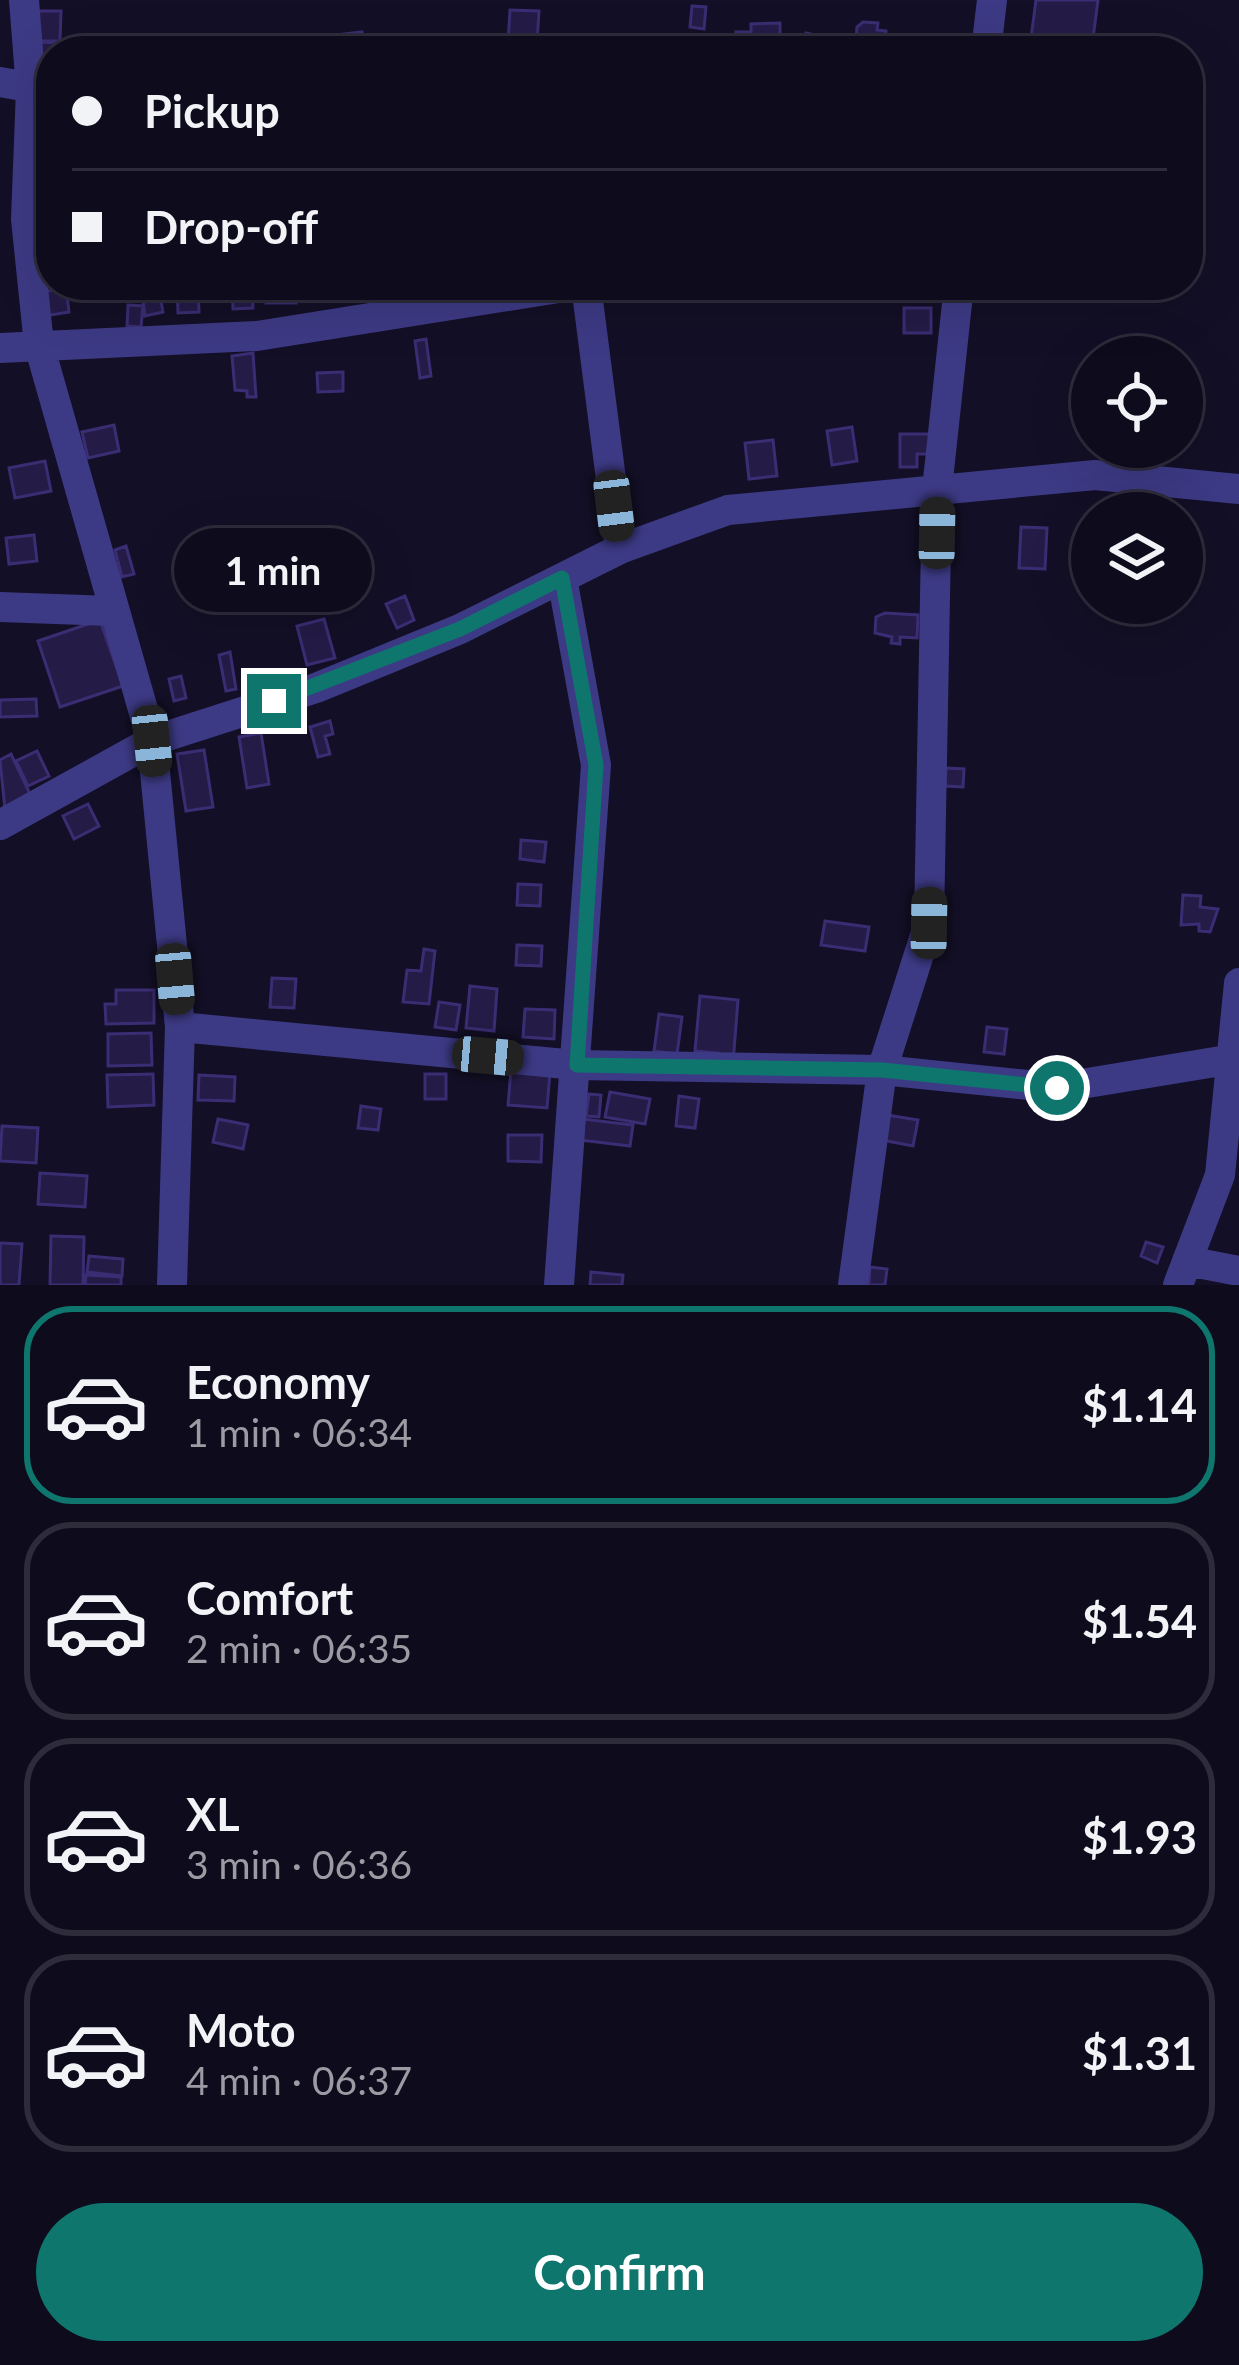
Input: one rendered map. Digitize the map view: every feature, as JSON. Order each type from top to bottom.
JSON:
[{"type":"street","points":[[24,0],[36,64]]},
{"type":"street","points":[[988,36],[992,0]]},
{"type":"street","points":[[0,82],[36,89]]},
{"type":"street","points":[[36,133],[26,219],[39,345],[111,611],[152,741],[180,1027],[172,1285]]},
{"type":"street","points":[[0,348],[257,336],[486,300]]},
{"type":"street","points":[[584,300],[620,550]]},
{"type":"street","points":[[853,1285],[882,1070],[929,923],[937,490],[957,300]]},
{"type":"street","points":[[0,825],[152,741],[316,688],[460,629],[620,550],[728,510],[1095,475],[1239,489]]},
{"type":"street","points":[[560,1285],[596,765],[562,578]]},
{"type":"street","points":[[0,607],[111,611]]},
{"type":"street","points":[[1239,983],[1237,1058],[1220,1175],[1183,1273],[1239,1271]]},
{"type":"street","points":[[180,1027],[577,1065],[882,1070],[1057,1088],[1237,1058]]},
{"type":"building","points":[[1036,0],[1098,0],[1093,36],[1031,36]]},
{"type":"building","points":[[692,6],[706,7],[704,29],[690,27]]},
{"type":"building","points":[[510,10],[539,11],[537,36],[508,36]]},
{"type":"building","points":[[35,11],[61,11],[60,36],[36,36],[35,41]]},
{"type":"building","points":[[863,22],[878,23],[877,30],[886,31],[885,36],[856,36]]},
{"type":"building","points":[[780,23],[780,36],[736,36],[736,32],[751,32],[751,24]]},
{"type":"building","points":[[42,300],[68,300],[69,312],[44,316]]},
{"type":"building","points":[[143,300],[161,300],[163,312],[145,316]]},
{"type":"building","points":[[178,300],[199,300],[199,312],[178,313]]},
{"type":"building","points":[[233,300],[253,300],[253,308],[233,309]]},
{"type":"building","points":[[128,305],[143,306],[141,327],[127,326]]},
{"type":"building","points":[[904,308],[931,308],[931,333],[904,333]]},
{"type":"building","points":[[426,339],[431,376],[420,378],[415,341]]},
{"type":"building","points":[[253,353],[256,397],[247,397],[247,391],[235,390],[232,356]]},
{"type":"building","points":[[343,372],[343,391],[318,392],[317,373]]},
{"type":"building","points":[[114,425],[119,451],[88,458],[82,432]]},
{"type":"building","points":[[852,427],[857,461],[832,465],[827,431]]},
{"type":"building","points":[[900,434],[936,434],[936,454],[917,454],[917,467],[900,467]]},
{"type":"building","points":[[773,440],[777,476],[749,479],[745,443]]},
{"type":"building","points":[[45,461],[51,491],[15,498],[9,468]]},
{"type":"building","points":[[1021,527],[1047,528],[1045,569],[1019,568]]},
{"type":"building","points":[[34,535],[37,561],[9,564],[6,538]]},
{"type":"building","points":[[126,546],[134,574],[122,577],[115,550]]},
{"type":"building","points":[[405,596],[414,620],[397,628],[386,604]]},
{"type":"building","points":[[918,615],[917,638],[900,637],[900,644],[891,643],[892,637],[875,633],[876,617]]},
{"type":"building","points":[[324,619],[335,658],[307,665],[297,626]]},
{"type":"building","points":[[100,620],[123,686],[60,707],[38,641]]},
{"type":"building","points":[[230,652],[236,689],[226,691],[219,655]]},
{"type":"building","points":[[181,676],[186,698],[174,701],[169,679]]},
{"type":"building","points":[[36,699],[37,716],[0,717],[0,700]]},
{"type":"building","points":[[330,721],[333,734],[325,736],[330,754],[318,757],[310,727]]},
{"type":"building","points":[[261,733],[269,784],[247,788],[239,737]]},
{"type":"building","points":[[204,750],[213,807],[186,811],[177,754]]},
{"type":"building","points":[[37,751],[49,776],[28,786],[16,761]]},
{"type":"building","points":[[11,754],[31,796],[5,809],[0,760]]},
{"type":"building","points":[[946,768],[964,769],[963,787],[945,786]]},
{"type":"building","points":[[88,804],[99,826],[74,839],[63,816]]},
{"type":"building","points":[[521,840],[546,842],[544,862],[520,859]]},
{"type":"building","points":[[518,884],[541,885],[540,906],[517,905]]},
{"type":"building","points":[[1183,895],[1201,896],[1200,907],[1218,909],[1210,932],[1199,931],[1199,924],[1181,925]]},
{"type":"building","points":[[825,921],[869,927],[865,951],[821,945]]},
{"type":"building","points":[[517,945],[542,946],[541,966],[516,965]]},
{"type":"building","points":[[424,949],[435,951],[429,1004],[403,1002],[407,970],[421,971]]},
{"type":"building","points":[[272,978],[296,979],[294,1008],[270,1007]]},
{"type":"building","points":[[470,986],[497,989],[494,1031],[466,1028]]},
{"type":"building","points":[[116,990],[154,990],[154,1023],[106,1024],[105,1004],[116,1004]]},
{"type":"building","points":[[700,996],[738,1000],[733,1063],[718,1053],[695,1051]]},
{"type":"building","points":[[439,1002],[460,1005],[456,1030],[435,1027]]},
{"type":"building","points":[[525,1009],[555,1010],[554,1039],[523,1037]]},
{"type":"building","points":[[659,1014],[682,1017],[677,1054],[654,1051]]},
{"type":"building","points":[[987,1027],[1007,1029],[1004,1054],[984,1052]]},
{"type":"building","points":[[151,1033],[152,1065],[108,1066],[108,1034]]},
{"type":"building","points":[[511,1069],[550,1072],[547,1108],[508,1105]]},
{"type":"building","points":[[153,1074],[154,1105],[108,1107],[107,1075]]},
{"type":"building","points":[[425,1074],[446,1074],[446,1099],[425,1099]]},
{"type":"building","points":[[199,1075],[235,1077],[234,1101],[198,1100]]},
{"type":"building","points":[[610,1092],[650,1099],[645,1124],[605,1117]]},
{"type":"building","points":[[589,1094],[601,1095],[599,1117],[586,1116]]},
{"type":"building","points":[[679,1096],[699,1099],[695,1128],[676,1126]]},
{"type":"building","points":[[361,1106],[381,1109],[378,1130],[358,1128]]},
{"type":"building","points":[[887,1115],[918,1120],[913,1146],[882,1140]]},
{"type":"building","points":[[218,1119],[248,1125],[243,1149],[213,1142]]},
{"type":"building","points":[[583,1119],[633,1125],[630,1146],[580,1140]]},
{"type":"building","points":[[2,1126],[38,1128],[36,1163],[0,1161]]},
{"type":"building","points":[[508,1135],[542,1135],[541,1162],[508,1161]]},
{"type":"building","points":[[40,1173],[87,1176],[85,1207],[38,1204]]},
{"type":"building","points":[[51,1236],[84,1237],[83,1285],[50,1285]]},
{"type":"building","points":[[1146,1242],[1163,1247],[1157,1263],[1141,1256]]},
{"type":"building","points":[[0,1243],[22,1244],[19,1285],[0,1285]]},
{"type":"building","points":[[89,1256],[123,1259],[122,1276],[87,1272]]},
{"type":"building","points":[[870,1267],[887,1269],[885,1285],[869,1285]]},
{"type":"building","points":[[591,1272],[623,1275],[622,1285],[590,1285]]},
{"type":"building","points":[[86,1275],[121,1277],[121,1285],[85,1285]]},
{"type":"route","points":[[274,701],[460,629],[562,578],[596,765],[577,1065],[882,1070],[1057,1088]]}]
